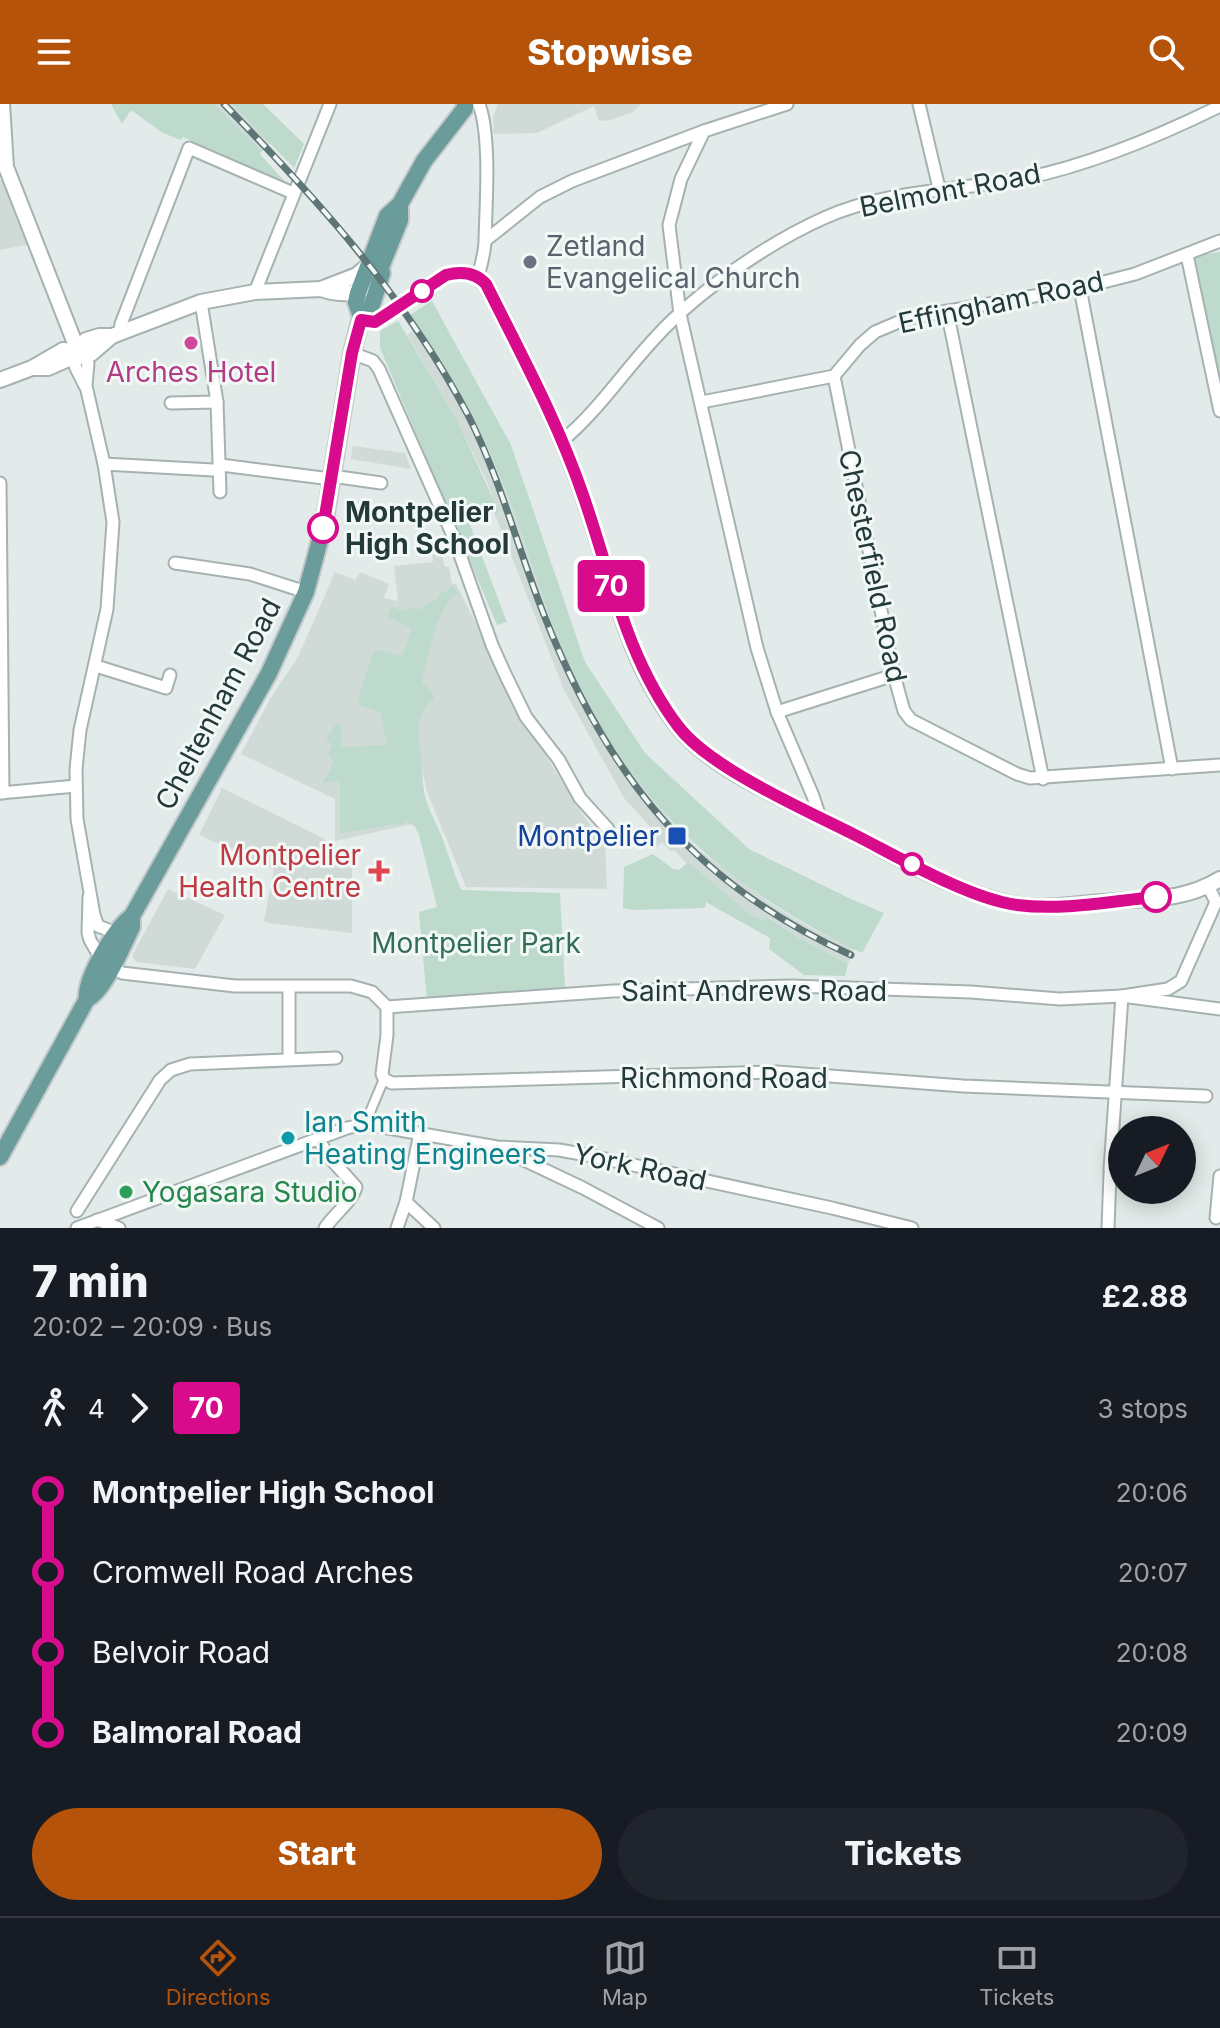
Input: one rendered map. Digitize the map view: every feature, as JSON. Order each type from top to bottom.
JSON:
[{"type":"main road","name":"Cheltenham Road","points":[[361,319],[356,302],[358,293],[400,220],[400,204],[424,161],[472,105]]},
{"type":"main road","name":"Cheltenham Road","points":[[0,1157],[87,999],[95,996],[116,933],[132,916],[275,662],[306,592],[324,525],[352,353],[361,319],[371,308],[382,273],[374,267]]},
{"type":"main road","name":"Cheltenham Road","points":[[106,963],[132,927],[132,916]]},
{"type":"street","points":[[2,104],[3,167],[78,351],[75,366],[86,386],[104,464],[113,522],[107,609],[80,730],[76,786],[77,819],[89,897],[98,926],[116,933]]},
{"type":"street","points":[[255,292],[330,104]]},
{"type":"street","points":[[486,240],[540,197],[572,181],[704,131],[787,104]]},
{"type":"street","points":[[919,104],[939,188]]},
{"type":"street","points":[[472,105],[483,116],[485,152],[486,240],[478,277]]},
{"type":"street","name":"Belmont Road","points":[[562,441],[581,425],[656,336],[680,314],[753,258],[822,219],[862,204],[939,188],[995,183],[1070,166],[1146,140],[1220,106]]},
{"type":"street","points":[[704,131],[681,179],[669,225],[680,314],[757,648],[777,712],[820,817]]},
{"type":"street","points":[[116,334],[189,148],[293,193]]},
{"type":"street","name":"Effingham Road","points":[[834,376],[875,332],[908,318],[1080,288],[1135,274],[1220,241]]},
{"type":"street","points":[[1187,255],[1220,411]]},
{"type":"street","points":[[0,380],[32,368],[63,350],[91,354],[116,334],[201,302],[255,292],[321,289],[374,267]]},
{"type":"street","points":[[361,319],[375,322],[446,275],[458,272],[478,277],[486,284],[562,441],[584,497],[618,610],[640,664],[679,728],[700,749],[725,766],[820,817],[989,899],[1045,907],[1178,895],[1216,882]]},
{"type":"street","points":[[1080,288],[1172,769]]},
{"type":"street","points":[[321,289],[358,293]]},
{"type":"street","points":[[201,302],[217,402],[220,492]]},
{"type":"street","points":[[947,311],[1043,779]]},
{"type":"street","points":[[352,353],[373,361],[379,369],[454,538],[492,645],[526,717],[559,760],[580,798],[608,829]]},
{"type":"street","points":[[702,402],[834,376]]},
{"type":"street","name":"Chesterfield Road","points":[[834,376],[894,675],[904,711],[916,724],[1017,774],[1043,779],[1220,765]]},
{"type":"street","points":[[171,403],[217,402]]},
{"type":"street","points":[[104,464],[217,467],[381,483]]},
{"type":"street","points":[[0,483],[1,793],[76,786]]},
{"type":"street","points":[[175,563],[250,574],[306,592]]},
{"type":"street","points":[[96,666],[166,688],[170,675]]},
{"type":"street","points":[[777,712],[894,675]]},
{"type":"street","name":"Saint Andrews Road","points":[[387,1007],[613,991],[791,986],[971,992],[1060,999],[1122,996],[1168,989],[1181,981],[1216,902],[1216,882]]},
{"type":"street","points":[[77,1228],[365,1124],[384,1079],[387,1035],[387,1007],[364,988],[192,981],[122,973],[106,963],[88,933],[89,897]]},
{"type":"street","points":[[289,987],[289,1059]]},
{"type":"street","points":[[1108,1228],[1113,1092],[1122,996]]},
{"type":"street","name":"Saint Andrews Road","points":[[1122,996],[1220,1009]]},
{"type":"street","points":[[77,1211],[160,1080],[171,1070],[190,1064],[336,1058]]},
{"type":"street","name":"Richmond Road","points":[[384,1079],[392,1083],[777,1072],[963,1086],[1206,1096]]},
{"type":"street","name":"York Road","points":[[365,1124],[497,1147],[559,1150],[912,1228]]},
{"type":"street","points":[[397,1228],[406,1202],[420,1133]]},
{"type":"street","points":[[318,1139],[356,1187],[352,1197],[325,1228]]},
{"type":"street","points":[[497,1147],[658,1228]]},
{"type":"street","points":[[1204,1228],[1218,1216],[1220,1176]]},
{"type":"street","points":[[406,1202],[434,1228]]},
{"type":"street","points":[[97,1220],[119,1228]]},
{"type":"shaded area","points":[[214,104],[232,104],[271,143],[262,151]]},
{"type":"shaded area","points":[[498,104],[641,104],[633,112],[611,120],[599,121],[594,106],[537,133],[494,134],[493,117]]},
{"type":"shaded area","points":[[0,180],[5,180],[31,244],[0,250]]},
{"type":"shaded area","points":[[418,327],[472,415],[500,475],[573,672],[615,750],[668,818],[699,850],[771,904],[854,949],[848,964],[800,939],[767,916],[763,920],[751,915],[674,850],[671,852],[662,842],[656,847],[645,835],[651,828],[624,798],[564,690],[494,512],[498,512],[487,482],[458,422],[407,335]]},
{"type":"shaded area","points":[[353,446],[405,453],[411,469],[351,459]]},
{"type":"shaded area","points":[[441,552],[445,567],[449,567],[452,584],[456,584],[529,728],[576,805],[605,840],[607,889],[466,887],[427,792],[412,721],[386,733],[395,782],[417,823],[335,841],[335,799],[241,754],[270,699],[298,657],[335,572],[355,580],[360,572],[389,584],[384,598],[398,601],[394,566],[433,562],[432,554]]},
{"type":"shaded area","points":[[222,788],[325,839],[331,850],[352,854],[352,933],[264,921],[274,869],[199,835]]},
{"type":"shaded area","points":[[168,889],[225,915],[195,969],[136,962],[132,956]]},
{"type":"green space","points":[[111,104],[214,104],[262,151],[260,154],[286,183],[183,137],[181,140],[163,133],[131,110],[122,124]]},
{"type":"green space","points":[[232,104],[263,104],[304,144],[294,168]]},
{"type":"green space","points":[[1220,252],[1220,396],[1191,257]]},
{"type":"green space","points":[[432,301],[511,445],[585,662],[645,753],[749,849],[884,913],[862,953],[769,901],[729,872],[691,840],[626,765],[598,721],[562,649],[509,499],[480,432],[448,372],[410,315]]},
{"type":"green space","points":[[398,321],[458,422],[499,512],[467,517],[507,622],[497,625],[380,348],[380,331]]},
{"type":"green space","name":"Montpelier Park","points":[[452,585],[458,593],[450,599],[439,620],[422,682],[434,698],[422,713],[418,727],[425,798],[461,890],[560,893],[565,990],[427,1001],[419,912],[437,907],[419,835],[415,827],[404,819],[405,823],[340,833],[340,781],[323,783],[334,762],[328,753],[332,745],[326,739],[336,724],[341,724],[341,747],[387,745],[381,713],[360,705],[358,698],[375,649],[402,656],[412,628],[388,617],[392,607],[402,611],[412,607],[419,610]]},
{"type":"green space","points":[[653,854],[673,869],[679,870],[688,862],[751,915],[763,920],[766,916],[800,939],[848,964],[845,976],[804,975],[769,949],[770,938],[706,902],[705,908],[623,908],[624,867]]},
{"type":"railway","points":[[224,104],[293,176],[358,252],[418,331],[444,373],[469,417],[491,466],[544,615],[569,673],[596,726],[627,774],[662,818],[701,858],[745,894],[795,926],[851,955]]},
{"type":"bus line","name":"70","points":[[323,528],[352,353],[361,320],[375,322],[446,275],[458,272],[478,277],[486,284],[562,441],[584,497],[618,610],[640,664],[679,728],[700,749],[725,766],[820,817],[913,865],[989,899],[1045,907],[1156,897]]},
{"type":"place","name":"Zetland Evangelical Church","points":[[530,262]]},
{"type":"place","name":"Arches Hotel","points":[[191,343]]},
{"type":"place","name":"Montpelier High School","points":[[323,528]]},
{"type":"place","name":"Montpelier","points":[[677,836]]},
{"type":"place","name":"Montpelier Health Centre","points":[[379,871]]},
{"type":"place","name":"Ian Smith Heating Engineers","points":[[288,1138]]},
{"type":"place","name":"Yogasara Studio","points":[[126,1192]]}]
